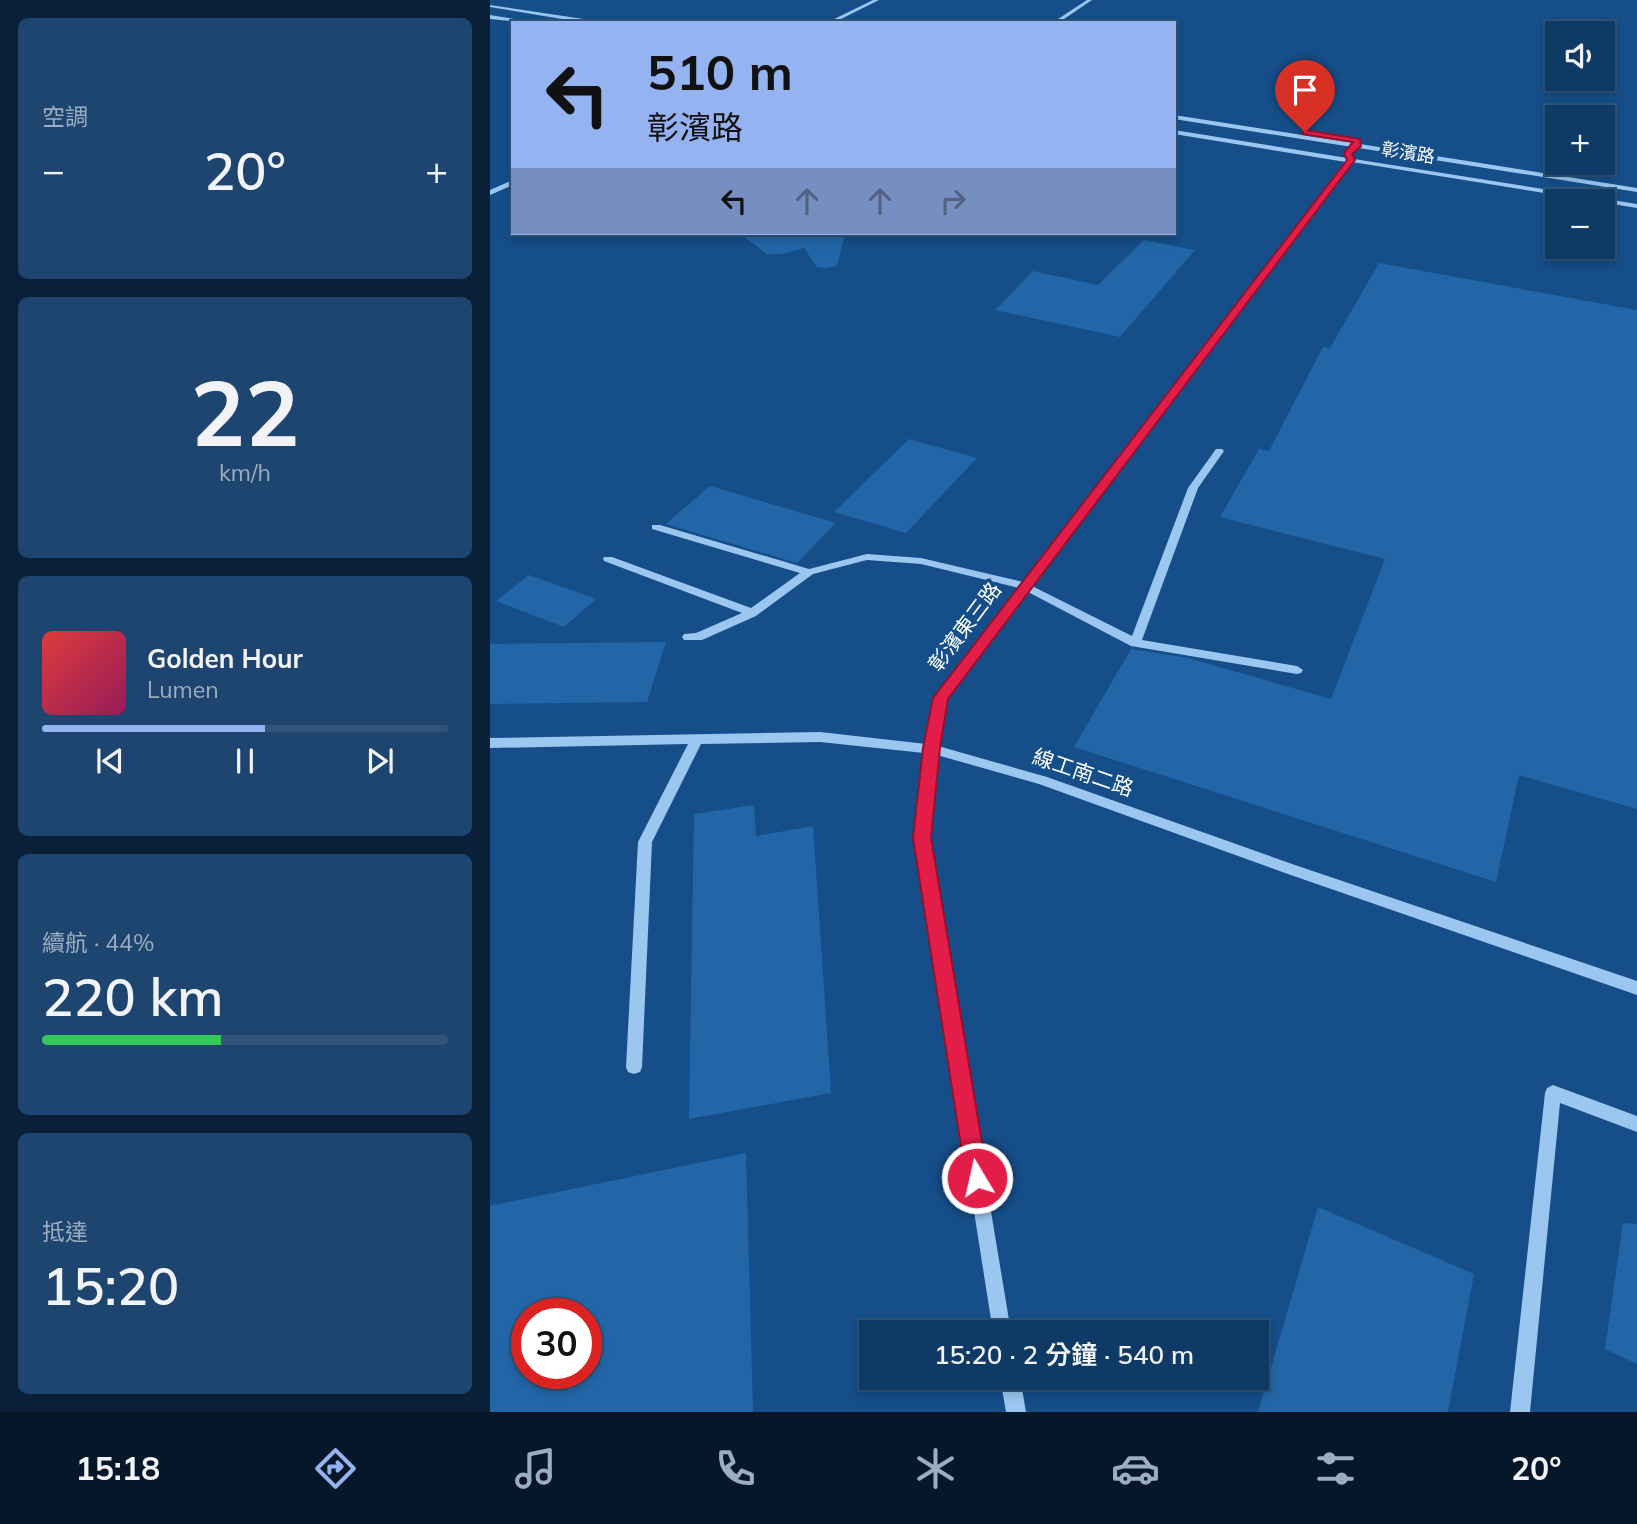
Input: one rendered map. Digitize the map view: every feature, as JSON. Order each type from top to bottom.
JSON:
[{"type":"street","points":[[832,21],[877,0]]},
{"type":"street","points":[[1057,21],[1090,0]]},
{"type":"street","points":[[490,8],[561,21]]},
{"type":"street","points":[[490,8],[583,21]]},
{"type":"street","points":[[490,19],[511,21]]},
{"type":"street","points":[[490,19],[511,25]]},
{"type":"street","name":"彰濱路","points":[[1176,115],[1637,206]]},
{"type":"street","name":"彰濱路","points":[[1176,126],[1637,190]]},
{"type":"street","name":"彰濱路","points":[[1176,132],[1637,183]]},
{"type":"street","name":"彰濱路","points":[[1353,150],[1637,199]]},
{"type":"street","name":"彰濱東三路","points":[[1000,1320],[922,838],[931,748],[941,698],[988,639],[1024,586],[1353,150]]},
{"type":"street","points":[[490,194],[511,183]]},
{"type":"street","points":[[1135,643],[1193,488],[1219,451]]},
{"type":"street","points":[[656,527],[808,572]]},
{"type":"street","points":[[688,637],[698,637],[752,613],[808,572],[867,557],[921,561],[1024,586],[1135,643],[1297,670]]},
{"type":"street","points":[[608,559],[752,613]]},
{"type":"street","name":"線工南二路","points":[[490,743],[820,737],[931,748],[1042,780],[1637,988]]},
{"type":"street","points":[[635,1067],[645,842],[697,739]]},
{"type":"street","points":[[1520,1412],[1553,1093],[1637,1124]]},
{"type":"street","points":[[1012,1390],[1016,1412]]},
{"type":"building","points":[[742,235],[845,235],[837,266],[817,267],[804,248],[782,254],[767,254]]},
{"type":"building","points":[[1144,240],[1195,250],[1120,337],[995,310],[1033,271],[1098,285]]},
{"type":"building","points":[[1379,263],[1637,310],[1637,809],[1519,775],[1496,882],[1074,747],[1131,649],[1188,658],[1331,699],[1385,559],[1220,517],[1259,449],[1269,451],[1323,347],[1330,348]]},
{"type":"building","points":[[909,439],[977,458],[906,533],[834,512]]},
{"type":"building","points":[[710,486],[836,523],[797,563],[666,524]]},
{"type":"building","points":[[529,575],[596,599],[564,627],[496,601]]},
{"type":"building","points":[[666,642],[647,702],[490,704],[490,644]]},
{"type":"building","points":[[754,805],[756,836],[813,826],[831,1093],[689,1119],[694,814]]},
{"type":"building","points":[[746,1153],[753,1412],[490,1412],[490,1206]]},
{"type":"building","points":[[1318,1207],[1474,1274],[1448,1412],[1258,1412],[1264,1390],[1269,1390],[1269,1374]]},
{"type":"building","points":[[1623,1223],[1637,1224],[1637,1364],[1605,1349]]},
{"type":"route","points":[[977,1178],[922,838],[931,748],[941,698],[1351,160],[1348,153],[1357,146],[1357,141],[1305,132]]}]
